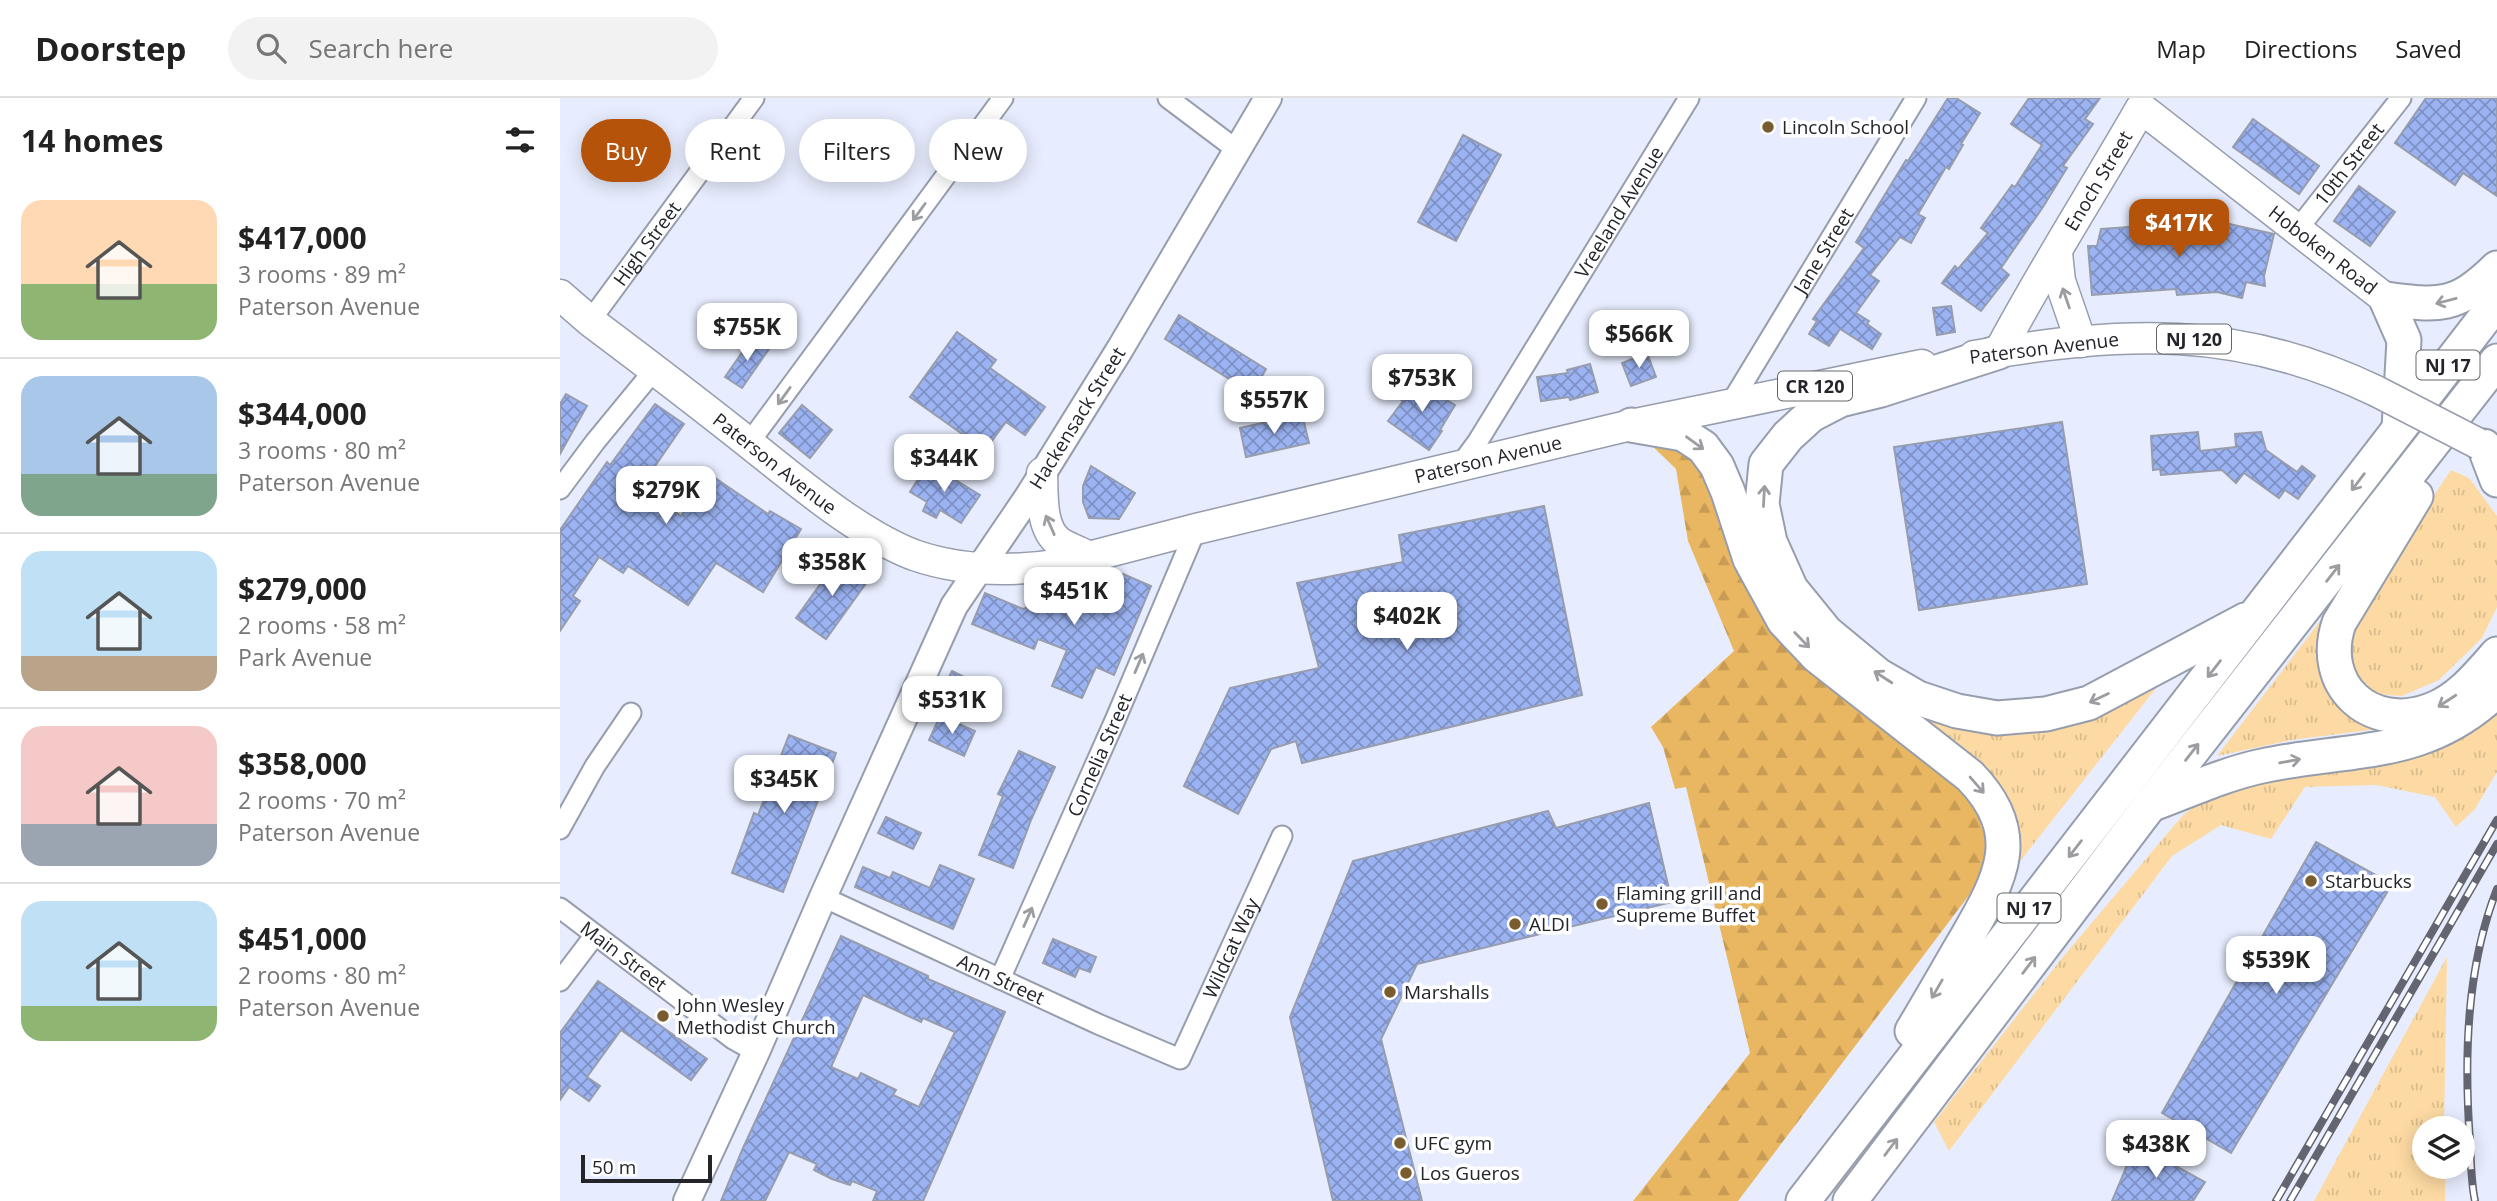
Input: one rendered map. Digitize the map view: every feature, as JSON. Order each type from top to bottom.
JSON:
[{"type":"highway","points":[[2386,299],[2418,304],[2441,303],[2461,296],[2484,281],[2497,268]]},
{"type":"highway","points":[[2386,299],[2404,340],[2399,428]]},
{"type":"highway","name":"NJ 17","points":[[1803,1201],[2497,302]]},
{"type":"highway","points":[[1999,352],[1881,390],[1840,400],[1811,415],[1787,436],[1766,464],[1762,504],[1770,542],[1791,589],[1826,632],[1878,675],[1918,698],[1956,711],[1997,718],[2046,714],[2089,703],[2256,615]]},
{"type":"highway","points":[[2497,362],[2339,623],[2333,646],[2336,669],[2348,692],[2368,709],[2394,716],[2422,713],[2442,705],[2478,676],[2497,654]]},
{"type":"highway","name":"NJ 17","points":[[1850,1201],[2150,805],[2497,362]]},
{"type":"highway","points":[[1631,425],[1683,434],[1703,447],[1717,466],[1750,559],[1784,621],[1817,656],[1970,776],[1988,799],[2000,825],[2003,857],[1995,888],[1846,1145]]},
{"type":"highway","points":[[2487,448],[2497,480]]},
{"type":"highway","points":[[2150,805],[2258,766],[2376,750],[2413,742],[2447,728],[2467,716],[2497,690]]},
{"type":"main road","name":"Hackensack Street","points":[[687,1201],[757,1052],[822,897],[954,606],[980,570],[1120,349],[1268,98]]},
{"type":"main road","name":"Hoboken Road","points":[[2139,101],[2386,299]]},
{"type":"main road","name":"Enoch Street","points":[[1999,352],[2029,296],[2057,253],[2139,101]]},
{"type":"main road","name":"Enoch Street","points":[[2057,253],[2060,281],[2081,342]]},
{"type":"main road","name":"Paterson Avenue","points":[[560,295],[590,321],[867,532],[913,554],[980,570],[1039,568],[1090,557],[1196,529],[1731,403],[1999,352],[2081,342],[2152,337],[2201,340],[2233,344],[2311,364],[2376,391],[2487,448]]},
{"type":"main road","points":[[1042,473],[1047,522],[1058,541],[1090,557]]},
{"type":"street","name":"High Street","points":[[590,321],[754,98]]},
{"type":"street","points":[[749,443],[1003,98]]},
{"type":"street","points":[[1168,98],[1237,150]]},
{"type":"street","name":"Vreeland Avenue","points":[[1459,467],[1689,98]]},
{"type":"street","name":"Jane Street","points":[[1731,403],[1916,98]]},
{"type":"street","name":"10th Street","points":[[2297,230],[2401,98]]},
{"type":"street","points":[[560,489],[594,442],[655,369]]},
{"type":"street","name":"Cornelia Street","points":[[1000,979],[1116,718],[1196,529]]},
{"type":"street","points":[[560,829],[595,766],[631,713]]},
{"type":"street","name":"Wildcat Way","points":[[1180,1059],[1282,836]]},
{"type":"street","name":"Ann Street","points":[[822,897],[1180,1059]]},
{"type":"street","name":"Main Street","points":[[560,908],[733,1039],[757,1052]]},
{"type":"street","points":[[560,981],[595,935]]},
{"type":"green space","points":[[1645,439],[1683,443],[1709,478],[1742,582],[1795,645],[1969,790],[1988,845],[1976,886],[1738,1201],[1633,1201],[1750,1053],[1686,787],[1675,789],[1663,747],[1651,727],[1734,651],[1688,541],[1676,469]]},
{"type":"green space","points":[[2451,470],[2469,478],[2497,516],[2497,607],[2482,638],[2439,680],[2402,696],[2375,694],[2348,664],[2347,623]]},
{"type":"green space","points":[[2321,620],[2318,662],[2335,698],[2386,728],[2291,740],[2217,756]]},
{"type":"green space","points":[[2147,685],[2157,687],[2006,879],[2011,811],[1994,779],[1903,699],[1951,715]]},
{"type":"green space","points":[[2497,705],[2497,772],[2475,809],[2456,827],[2435,797],[2376,785],[2305,787],[2271,839],[2221,825],[2172,856],[1949,1151],[1934,1122],[2062,958],[2183,815],[2224,785]]},
{"type":"green space","points":[[2447,957],[2444,1116],[2412,1116],[2412,1179],[2445,1179],[2445,1201],[2314,1201]]},
{"type":"building","points":[[1948,98],[1956,98],[1980,113],[1949,169],[1946,167],[1918,214],[1925,218],[1911,243],[1900,237],[1870,275],[1879,281],[1856,313],[1869,321],[1867,324],[1881,334],[1872,349],[1840,329],[1829,346],[1809,334],[1817,321],[1813,319],[1864,248],[1856,242]]},
{"type":"building","points":[[2029,98],[2100,98],[2085,119],[2093,124],[2063,166],[2067,168],[2001,268],[2009,275],[1981,311],[1942,283],[1955,266],[1958,269],[1988,233],[1981,228],[2012,185],[2015,187],[2042,145],[2011,124]]},
{"type":"building","points":[[2426,98],[2497,98],[2497,196],[2463,173],[2455,185],[2395,143]]},
{"type":"building","points":[[2253,119],[2319,166],[2299,194],[2233,147]]},
{"type":"building","points":[[1463,135],[1501,155],[1456,241],[1418,222]]},
{"type":"building","points":[[2359,186],[2395,212],[2370,246],[2334,221]]},
{"type":"building","points":[[2216,221],[2274,234],[2264,276],[2265,286],[2246,282],[2242,298],[2217,292],[2177,295],[2176,289],[2092,295],[2088,246],[2097,246],[2101,229]]},
{"type":"building","points":[[1951,306],[1955,332],[1937,335],[1933,308]]},
{"type":"building","points":[[1179,315],[1266,369],[1252,393],[1165,339]]},
{"type":"building","points":[[957,332],[996,360],[990,368],[1045,407],[1025,435],[1006,422],[985,450],[910,397]]},
{"type":"building","points":[[752,338],[769,349],[742,388],[725,377]]},
{"type":"building","points":[[1647,353],[1656,377],[1631,386],[1622,363]]},
{"type":"building","points":[[1590,364],[1598,392],[1570,400],[1569,397],[1541,401],[1537,377],[1568,373],[1567,370]]},
{"type":"building","points":[[1412,379],[1455,405],[1429,450],[1388,421],[1403,401],[1400,399]]},
{"type":"building","points":[[566,394],[587,406],[560,454],[560,404]]},
{"type":"building","points":[[655,404],[684,424],[641,489],[681,516],[709,474],[768,514],[770,511],[801,529],[763,592],[716,563],[688,605],[628,566],[623,573],[599,557],[573,596],[580,601],[560,631],[560,530],[607,462],[610,465]]},
{"type":"building","points":[[802,405],[832,430],[810,458],[779,433]]},
{"type":"building","points":[[1302,414],[1309,443],[1246,457],[1240,428]]},
{"type":"building","points":[[2062,422],[2087,584],[1919,610],[1894,447]]},
{"type":"building","points":[[2198,432],[2200,451],[2236,447],[2235,434],[2261,432],[2266,450],[2297,472],[2302,466],[2315,476],[2298,499],[2285,490],[2279,498],[2244,473],[2236,483],[2222,470],[2161,475],[2160,469],[2153,470],[2151,436]]},
{"type":"building","points":[[928,463],[980,495],[961,523],[940,510],[936,518],[923,511],[927,502],[910,492]]},
{"type":"building","points":[[1091,466],[1135,493],[1119,519],[1089,518],[1083,502],[1083,486]]},
{"type":"building","points":[[1544,506],[1582,695],[1302,763],[1296,741],[1271,749],[1238,814],[1184,786],[1230,688],[1319,668],[1297,583],[1403,562],[1399,535]]},
{"type":"building","points":[[839,558],[869,579],[826,639],[796,618]]},
{"type":"building","points":[[1123,574],[1151,586],[1114,675],[1096,667],[1082,698],[1052,686],[1067,650],[1038,639],[1034,649],[972,624],[985,593],[1023,609]]},
{"type":"building","points":[[952,671],[984,687],[976,703],[944,687]]},
{"type":"building","points":[[940,716],[975,731],[964,756],[929,740]]},
{"type":"building","points":[[789,735],[836,753],[783,892],[732,873],[754,813],[758,815]]},
{"type":"building","points":[[1019,751],[1055,767],[1013,868],[979,855],[1003,796],[998,794]]},
{"type":"building","points":[[1649,803],[1672,902],[1417,964],[1381,1039],[1422,1201],[1333,1201],[1290,1017],[1353,861],[1548,811],[1556,828]]},
{"type":"building","points":[[886,817],[921,833],[913,849],[878,833]]},
{"type":"building","points":[[2316,842],[2392,884],[2231,1153],[2162,1113]]},
{"type":"building","points":[[940,865],[974,879],[953,929],[855,887],[863,867],[890,878],[893,872],[930,888]]},
{"type":"building","points":[[841,936],[928,976],[928,979],[1005,1012],[923,1201],[873,1201],[877,1191],[852,1181],[850,1185],[832,1179],[814,1170],[817,1164],[789,1152],[765,1201],[721,1201]],"holes":[[[863,995],[921,1022],[923,1018],[955,1032],[919,1107],[893,1095],[896,1090],[861,1073],[858,1079],[831,1067]]]},
{"type":"building","points":[[1053,939],[1096,957],[1090,972],[1079,968],[1075,977],[1043,963]]},
{"type":"building","points":[[598,981],[707,1059],[691,1080],[621,1030],[587,1077],[600,1086],[589,1101],[569,1087],[560,1100],[560,1033]]},
{"type":"building","points":[[2136,1144],[2205,1182],[2193,1201],[2112,1201]]},
{"type":"railway","points":[[2276,1201],[2497,820]]},
{"type":"railway","points":[[2290,1201],[2497,844]]},
{"type":"railway","points":[[2475,1201],[2467,1078],[2470,1014],[2479,950],[2497,889]]},
{"type":"place","name":"Lincoln School","points":[[1768,127]]},
{"type":"place","name":"Starbucks","points":[[2311,881]]},
{"type":"place","name":"Flaming grill and Supreme Buffet","points":[[1602,904]]},
{"type":"place","name":"ALDI","points":[[1515,924]]},
{"type":"place","name":"Marshalls","points":[[1390,992]]},
{"type":"place","name":"John Wesley Methodist Church","points":[[663,1016]]},
{"type":"place","name":"UFC gym","points":[[1400,1143]]},
{"type":"place","name":"Los Gueros","points":[[1406,1173]]}]
